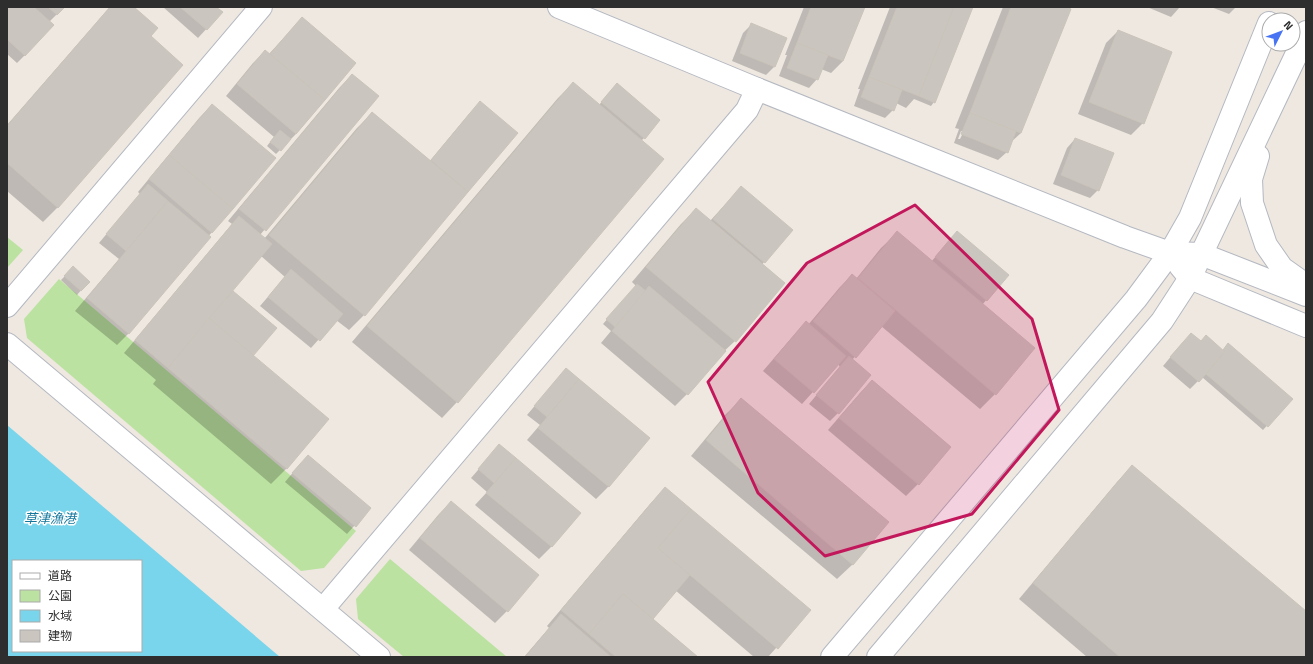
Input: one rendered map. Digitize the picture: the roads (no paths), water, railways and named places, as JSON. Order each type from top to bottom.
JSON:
[{"type":"street","points":[[7,306],[261,7]]},
{"type":"street","points":[[558,7],[1125,237],[1170,253],[1201,254],[1306,295]]},
{"type":"street","points":[[878,657],[1162,321],[1190,278],[1303,40]]},
{"type":"street","points":[[1303,40],[1265,136],[1251,178],[1252,203],[1266,245],[1282,268],[1306,285]]},
{"type":"street","points":[[832,657],[1136,299],[1170,253],[1190,218],[1261,43]]},
{"type":"street","points":[[323,609],[747,110],[757,89]]},
{"type":"street","points":[[1170,253],[1190,278],[1306,326]]},
{"type":"street","points":[[7,344],[380,657]]},
{"type":"street","points":[[925,547],[952,570]]},
{"type":"water","name":"草津漁港","points":[[7,425],[280,657],[7,657]]}]
